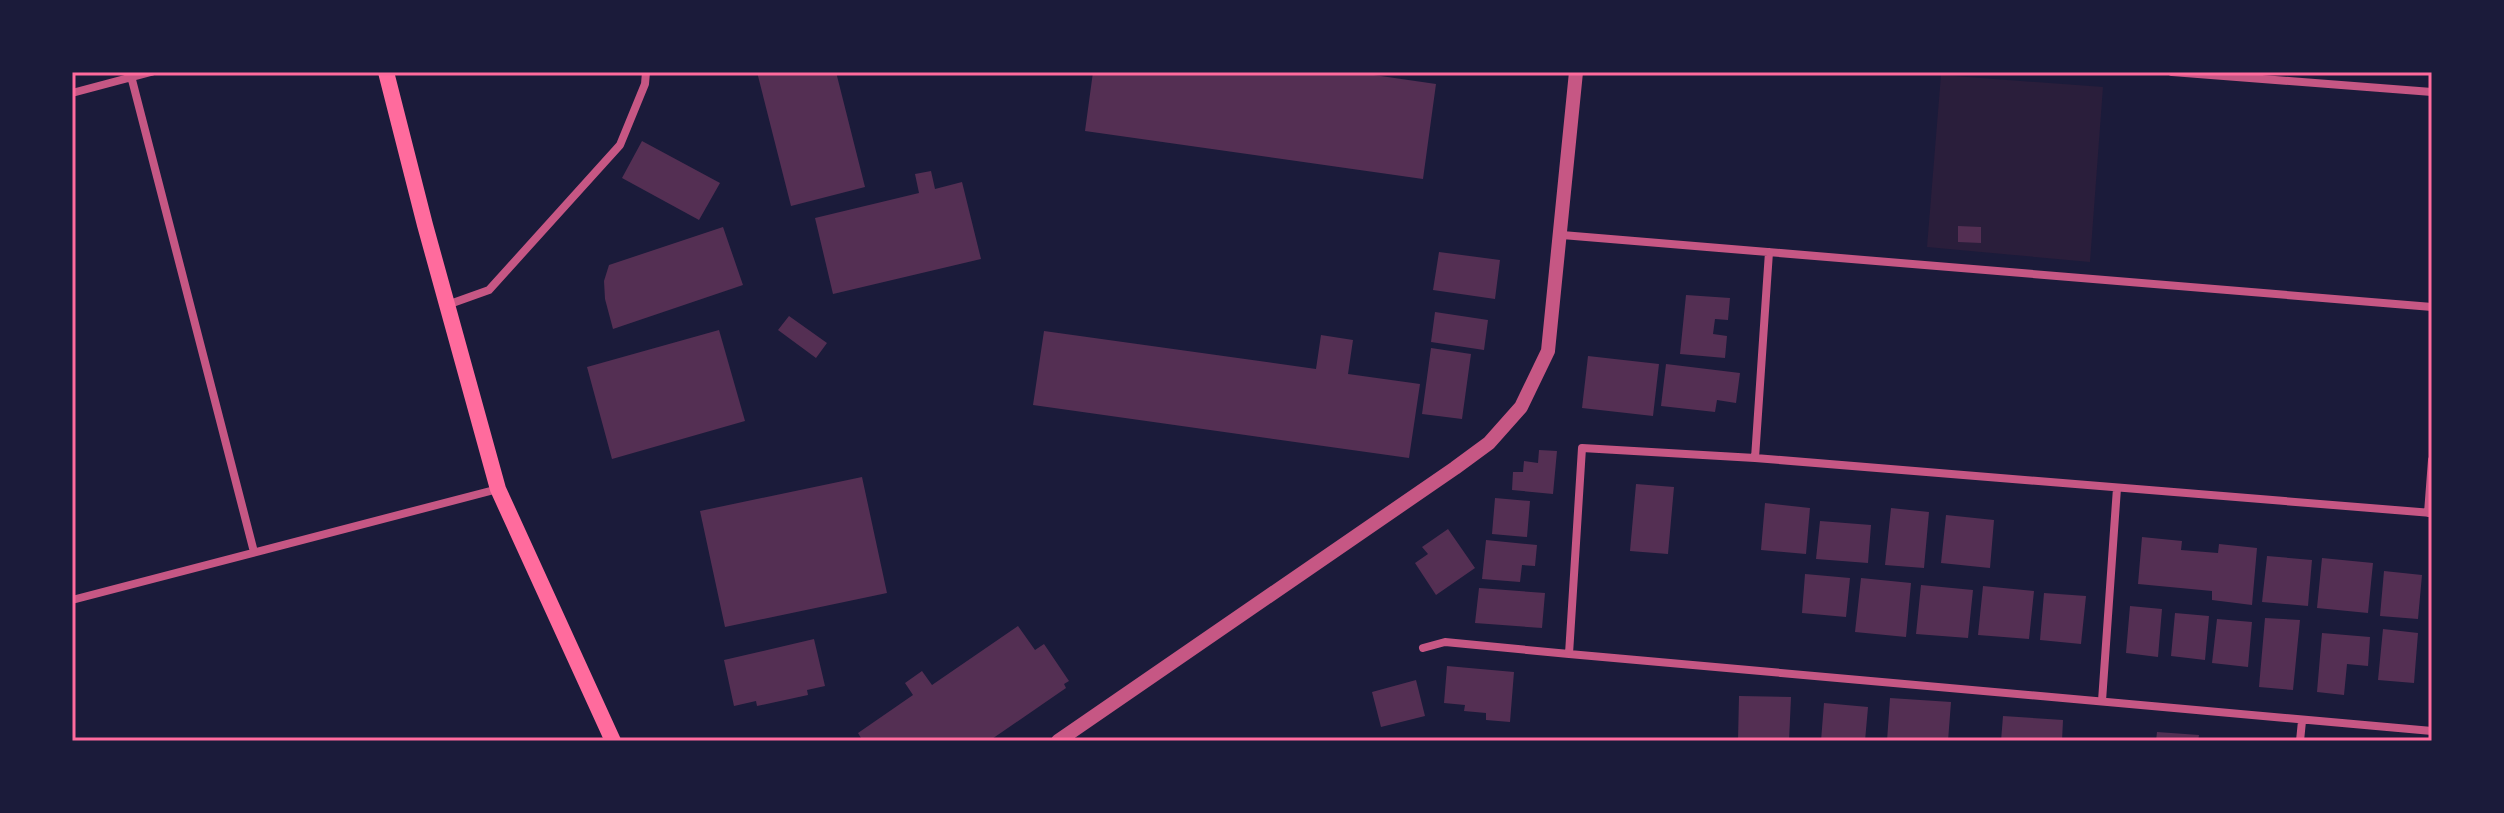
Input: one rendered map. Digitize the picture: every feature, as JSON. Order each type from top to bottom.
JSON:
[{"type":"main road","points":[[386,72],[498,489],[613,741]]},
{"type":"street","points":[[72,93],[130,75],[151,72]]},
{"type":"street","points":[[447,305],[489,290],[620,145],[645,84],[646,72]]},
{"type":"street","points":[[1058,741],[1489,443],[1521,407],[1548,351],[1576,72]]},
{"type":"street","points":[[2172,72],[2432,92]]},
{"type":"street","points":[[130,75],[254,552]]},
{"type":"street","points":[[1562,235],[2432,307]]},
{"type":"street","points":[[1755,458],[1769,252]]},
{"type":"street","points":[[1569,654],[1582,448],[1755,458],[2430,513],[2432,460]]},
{"type":"street","points":[[2102,701],[2117,488]]},
{"type":"street","points":[[72,600],[498,489]]},
{"type":"street","points":[[1423,648],[1445,642],[2432,731]]},
{"type":"street","points":[[2300,741],[2302,721]]},
{"type":"shaded area","points":[[1941,75],[2103,87],[2090,262],[1927,247]]},
{"type":"building","points":[[757,72],[836,72],[865,187],[791,206]]},
{"type":"building","points":[[1093,72],[1353,72],[1436,84],[1423,179],[1085,131]]},
{"type":"building","points":[[642,141],[720,183],[699,220],[622,178]]},
{"type":"building","points":[[931,171],[935,189],[962,182],[981,259],[833,294],[815,218],[919,193],[915,174]]},
{"type":"building","points":[[1958,226],[1981,227],[1981,243],[1958,242]]},
{"type":"building","points":[[723,227],[743,285],[613,329],[605,299],[604,281],[609,265]]},
{"type":"building","points":[[1439,252],[1500,260],[1495,299],[1433,290]]},
{"type":"building","points":[[1686,295],[1730,298],[1728,320],[1715,319],[1713,334],[1727,336],[1725,358],[1680,354]]},
{"type":"building","points":[[1435,312],[1488,320],[1484,350],[1431,342]]},
{"type":"building","points":[[789,316],[827,343],[816,358],[778,330]]},
{"type":"building","points":[[719,330],[745,421],[612,459],[587,367]]},
{"type":"building","points":[[1044,331],[1316,369],[1321,335],[1353,340],[1348,374],[1420,384],[1409,458],[1033,405]]},
{"type":"building","points":[[1431,348],[1471,354],[1462,419],[1422,414]]},
{"type":"building","points":[[1588,356],[1659,364],[1653,416],[1582,408]]},
{"type":"building","points":[[1666,364],[1740,373],[1736,403],[1717,400],[1715,412],[1661,406]]},
{"type":"building","points":[[1539,450],[1557,451],[1553,494],[1512,490],[1513,472],[1523,472],[1524,461],[1538,463]]},
{"type":"building","points":[[862,477],[887,593],[725,627],[700,511]]},
{"type":"building","points":[[1636,484],[1674,487],[1668,554],[1630,551]]},
{"type":"building","points":[[1495,498],[1530,501],[1527,537],[1492,534]]},
{"type":"building","points":[[1765,503],[1810,508],[1806,554],[1761,550]]},
{"type":"building","points":[[1891,508],[1929,512],[1924,568],[1885,565]]},
{"type":"building","points":[[1946,515],[1994,520],[1990,568],[1941,563]]},
{"type":"building","points":[[1820,521],[1871,525],[1868,563],[1816,559]]},
{"type":"building","points":[[1448,529],[1475,568],[1436,595],[1415,563],[1428,554],[1422,547]]},
{"type":"building","points":[[2142,537],[2182,541],[2181,550],[2218,553],[2219,544],[2257,548],[2252,605],[2212,600],[2212,591],[2138,584]]},
{"type":"building","points":[[1486,540],[1537,545],[1535,566],[1522,565],[1520,582],[1482,579]]},
{"type":"building","points":[[2267,556],[2312,560],[2308,606],[2262,602]]},
{"type":"building","points":[[2322,558],[2373,563],[2368,613],[2317,608]]},
{"type":"building","points":[[2384,571],[2422,575],[2418,619],[2380,616]]},
{"type":"building","points":[[1805,574],[1850,578],[1846,617],[1802,613]]},
{"type":"building","points":[[1861,578],[1911,583],[1906,637],[1855,632]]},
{"type":"building","points":[[1921,585],[1973,590],[1968,638],[1916,634]]},
{"type":"building","points":[[1983,586],[2034,591],[2029,639],[1978,635]]},
{"type":"building","points":[[1479,588],[1545,593],[1542,628],[1475,623]]},
{"type":"building","points":[[2044,593],[2086,596],[2081,644],[2040,640]]},
{"type":"building","points":[[2130,606],[2162,609],[2158,657],[2126,653]]},
{"type":"building","points":[[2175,613],[2209,616],[2205,660],[2171,656]]},
{"type":"building","points":[[2265,618],[2300,620],[2293,690],[2259,687]]},
{"type":"building","points":[[2217,619],[2252,622],[2248,667],[2212,663]]},
{"type":"building","points":[[1018,626],[1035,650],[1044,644],[1069,681],[1064,684],[1066,688],[989,741],[856,741],[861,738],[858,733],[913,695],[905,683],[922,671],[932,685]]},
{"type":"building","points":[[2383,629],[2418,633],[2414,683],[2378,680]]},
{"type":"building","points":[[2322,633],[2370,637],[2368,666],[2347,664],[2344,695],[2317,692]]},
{"type":"building","points":[[814,639],[825,686],[807,690],[808,695],[757,706],[756,701],[734,706],[724,660]]},
{"type":"building","points":[[1447,666],[1514,672],[1510,722],[1486,720],[1486,713],[1464,711],[1465,705],[1444,703]]},
{"type":"building","points":[[1416,680],[1425,716],[1381,727],[1372,692]]},
{"type":"building","points":[[1739,696],[1791,697],[1789,741],[1738,741]]},
{"type":"building","points":[[1890,698],[1951,702],[1948,741],[1887,741]]},
{"type":"building","points":[[1824,703],[1868,707],[1865,741],[1821,741]]},
{"type":"building","points":[[2003,716],[2063,720],[2062,741],[2001,741]]},
{"type":"building","points":[[2157,732],[2199,735],[2198,741],[2156,741]]}]
